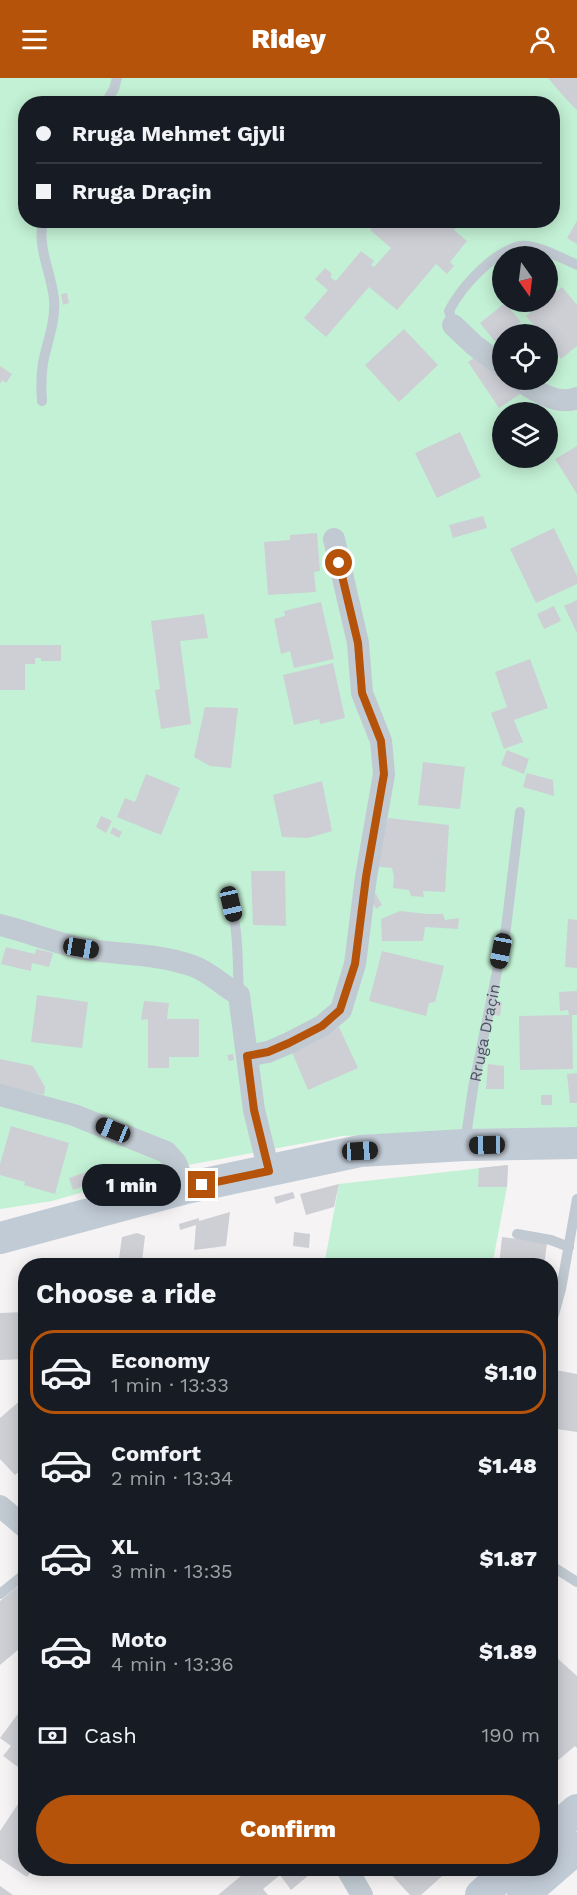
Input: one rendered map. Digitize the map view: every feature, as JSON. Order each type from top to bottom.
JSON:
[{"type":"main road","points":[[0,1238],[186,1188],[360,1151],[465,1145],[577,1143]]},
{"type":"main road","points":[[558,1826],[577,1810]]},
{"type":"main road","points":[[558,1865],[577,1848]]},
{"type":"main road","points":[[481,1895],[502,1876]]},
{"type":"main road","points":[[523,1895],[545,1876]]},
{"type":"street","points":[[453,325],[492,358]]},
{"type":"street","points":[[536,390],[562,402],[577,398]]},
{"type":"street","points":[[247,1056],[268,1052],[322,1026],[340,1010],[355,964],[366,877],[384,774],[381,741],[362,693],[358,643],[334,539]]},
{"type":"street","points":[[0,925],[81,948],[146,955],[192,966],[207,972],[239,995],[254,1110],[269,1171]]},
{"type":"street","points":[[0,1095],[74,1115],[166,1152],[176,1163],[186,1188]]},
{"type":"street","points":[[0,1506],[18,1521]]},
{"type":"lane","points":[[110,96],[117,78]]},
{"type":"lane","points":[[41,228],[41,248],[54,298],[53,319],[41,386],[42,401]]},
{"type":"lane","points":[[453,325],[449,310],[455,299],[486,266],[504,254],[521,246],[577,265]]},
{"type":"lane","name":"Rruga Draçin","points":[[465,1145],[473,1088],[506,928],[520,813]]},
{"type":"lane","points":[[226,897],[231,904],[234,919],[239,995]]},
{"type":"lane","points":[[558,1300],[577,1199]]},
{"type":"lane","points":[[518,1234],[552,1240],[569,1247]]},
{"type":"lane","points":[[558,1570],[577,1582]]},
{"type":"lane","points":[[0,1594],[18,1579]]},
{"type":"green space","points":[[0,78],[577,78],[577,1127],[342,1136],[156,1171],[52,1201],[0,1209]]},
{"type":"green space","points":[[508,1165],[507,1187],[494,1258],[325,1258],[339,1184]]},
{"type":"building","points":[[548,78],[577,78],[577,110],[565,98]]},
{"type":"building","points":[[577,221],[577,244],[567,238]]},
{"type":"building","points":[[372,228],[456,228],[454,230],[467,241],[450,262],[454,266],[447,274],[436,264],[397,310],[369,287],[326,337],[304,318],[328,290],[315,279],[325,268],[332,274],[330,277],[336,281],[361,251],[374,261],[371,265],[374,267],[391,248],[370,230]]},
{"type":"building","points":[[562,287],[577,305],[577,346],[561,359],[558,355],[558,324],[533,324],[526,316],[531,312],[558,312],[558,290]]},
{"type":"building","points":[[67,293],[69,303],[63,305],[61,294]]},
{"type":"building","points":[[494,312],[513,312],[521,322],[518,324],[492,324],[492,338],[480,323]]},
{"type":"building","points":[[404,329],[438,365],[399,402],[365,365]]},
{"type":"building","points":[[480,354],[492,363],[492,390],[522,390],[523,392],[508,402],[495,402],[468,362]]},
{"type":"building","points":[[0,366],[12,374],[6,383],[2,380],[0,384]]},
{"type":"building","points":[[460,432],[481,477],[437,498],[415,453]]},
{"type":"building","points":[[577,446],[577,494],[558,464],[558,457]]},
{"type":"building","points":[[483,516],[487,528],[453,538],[449,525]]},
{"type":"building","points":[[554,528],[577,576],[577,584],[536,603],[510,549]]},
{"type":"building","points":[[317,533],[320,571],[314,572],[316,592],[268,595],[264,542],[290,540],[290,535]]},
{"type":"building","points":[[577,600],[577,633],[564,606]]},
{"type":"building","points":[[321,602],[334,659],[294,668],[290,651],[281,654],[274,619],[285,616],[284,611]]},
{"type":"building","points":[[554,606],[561,621],[544,629],[537,614]]},
{"type":"building","points":[[204,614],[208,638],[180,641],[191,724],[161,729],[155,690],[160,689],[151,621]]},
{"type":"building","points":[[0,645],[61,645],[61,661],[41,661],[41,658],[35,658],[35,664],[25,664],[25,690],[0,690]]},
{"type":"building","points":[[530,659],[548,708],[514,720],[523,742],[504,749],[491,713],[507,707],[495,672]]},
{"type":"building","points":[[333,663],[345,718],[320,724],[319,719],[294,725],[283,675]]},
{"type":"building","points":[[205,707],[238,708],[231,768],[210,766],[194,757]]},
{"type":"building","points":[[507,750],[529,759],[524,774],[501,765]]},
{"type":"building","points":[[423,762],[465,767],[460,809],[418,805]]},
{"type":"building","points":[[527,773],[553,780],[554,796],[523,787]]},
{"type":"building","points":[[146,774],[180,788],[161,835],[117,817],[125,798],[135,802]]},
{"type":"building","points":[[322,781],[332,831],[308,838],[282,837],[273,795]]},
{"type":"building","points":[[101,816],[112,821],[106,833],[96,827]]},
{"type":"building","points":[[388,818],[449,825],[445,892],[423,891],[424,897],[411,896],[409,890],[393,888],[392,868],[373,866]]},
{"type":"building","points":[[113,827],[122,832],[119,838],[110,833]]},
{"type":"building","points":[[251,871],[285,871],[286,926],[253,925]]},
{"type":"building","points":[[376,894],[382,905],[376,909],[370,898]]},
{"type":"building","points":[[400,911],[443,914],[445,920],[459,918],[458,929],[425,927],[423,941],[382,941],[381,919]]},
{"type":"building","points":[[568,919],[577,920],[577,968],[565,967]]},
{"type":"building","points":[[6,947],[35,954],[36,949],[53,953],[49,967],[32,963],[31,971],[1,964]]},
{"type":"building","points":[[382,951],[444,966],[435,1002],[429,1003],[426,1016],[369,1001]]},
{"type":"building","points":[[577,991],[577,1015],[572,1015],[573,1069],[520,1070],[519,1016],[569,1015],[568,1010],[560,1011],[559,992]]},
{"type":"building","points":[[37,995],[88,1002],[82,1048],[31,1042]]},
{"type":"building","points":[[144,1001],[169,1003],[167,1019],[199,1019],[199,1057],[169,1057],[169,1068],[148,1068],[148,1019],[141,1020]]},
{"type":"building","points":[[496,1001],[502,1002],[500,1016],[494,1015]]},
{"type":"building","points":[[339,1027],[358,1068],[308,1090],[291,1050]]},
{"type":"building","points":[[233,1054],[234,1060],[229,1061],[227,1055]]},
{"type":"building","points":[[0,1059],[33,1066],[45,1087],[44,1095],[0,1085]]},
{"type":"building","points":[[488,1064],[504,1066],[504,1089],[486,1089]]},
{"type":"building","points":[[577,1073],[577,1103],[570,1103],[567,1074]]},
{"type":"building","points":[[541,1095],[552,1095],[552,1105],[541,1105]]},
{"type":"building","points":[[11,1126],[69,1143],[55,1194],[0,1175],[0,1164]]},
{"type":"building","points":[[109,1164],[120,1173],[73,1190],[69,1178]]},
{"type":"building","points":[[508,1165],[507,1187],[478,1187],[479,1168]]},
{"type":"building","points":[[339,1184],[334,1207],[306,1215],[300,1194]]},
{"type":"building","points":[[293,1192],[295,1198],[276,1204],[274,1197]]},
{"type":"building","points":[[230,1212],[226,1246],[194,1250],[196,1225],[180,1230],[179,1224]]},
{"type":"building","points":[[294,1232],[310,1234],[309,1248],[293,1246]]},
{"type":"building","points":[[137,1233],[145,1236],[142,1258],[119,1258],[122,1237]]},
{"type":"building","points":[[502,1237],[547,1243],[545,1258],[500,1258]]},
{"type":"building","points":[[18,1312],[18,1359],[0,1360],[0,1313]]},
{"type":"building","points":[[558,1370],[577,1374],[577,1432],[558,1429]]},
{"type":"building","points":[[18,1402],[18,1473],[15,1475],[0,1459],[0,1418]]},
{"type":"building","points":[[18,1586],[18,1650],[0,1665],[0,1601]]},
{"type":"building","points":[[558,1659],[577,1676],[577,1748],[575,1746],[558,1760]]},
{"type":"building","points":[[18,1714],[18,1767],[3,1756],[11,1746],[0,1738]]},
{"type":"building","points":[[18,1804],[18,1871],[0,1859],[0,1831]]},
{"type":"building","points":[[241,1876],[279,1876],[263,1889],[268,1895],[218,1895]]},
{"type":"building","points":[[281,1876],[308,1876],[291,1890]]},
{"type":"building","points":[[392,1876],[442,1876],[421,1895],[410,1895]]},
{"type":"building","points":[[0,1886],[13,1895],[0,1895]]},
{"type":"route","points":[[202,1185],[269,1171],[254,1110],[247,1056],[268,1052],[322,1026],[340,1010],[355,964],[366,877],[384,774],[381,741],[362,693],[358,643],[339,563]]}]
